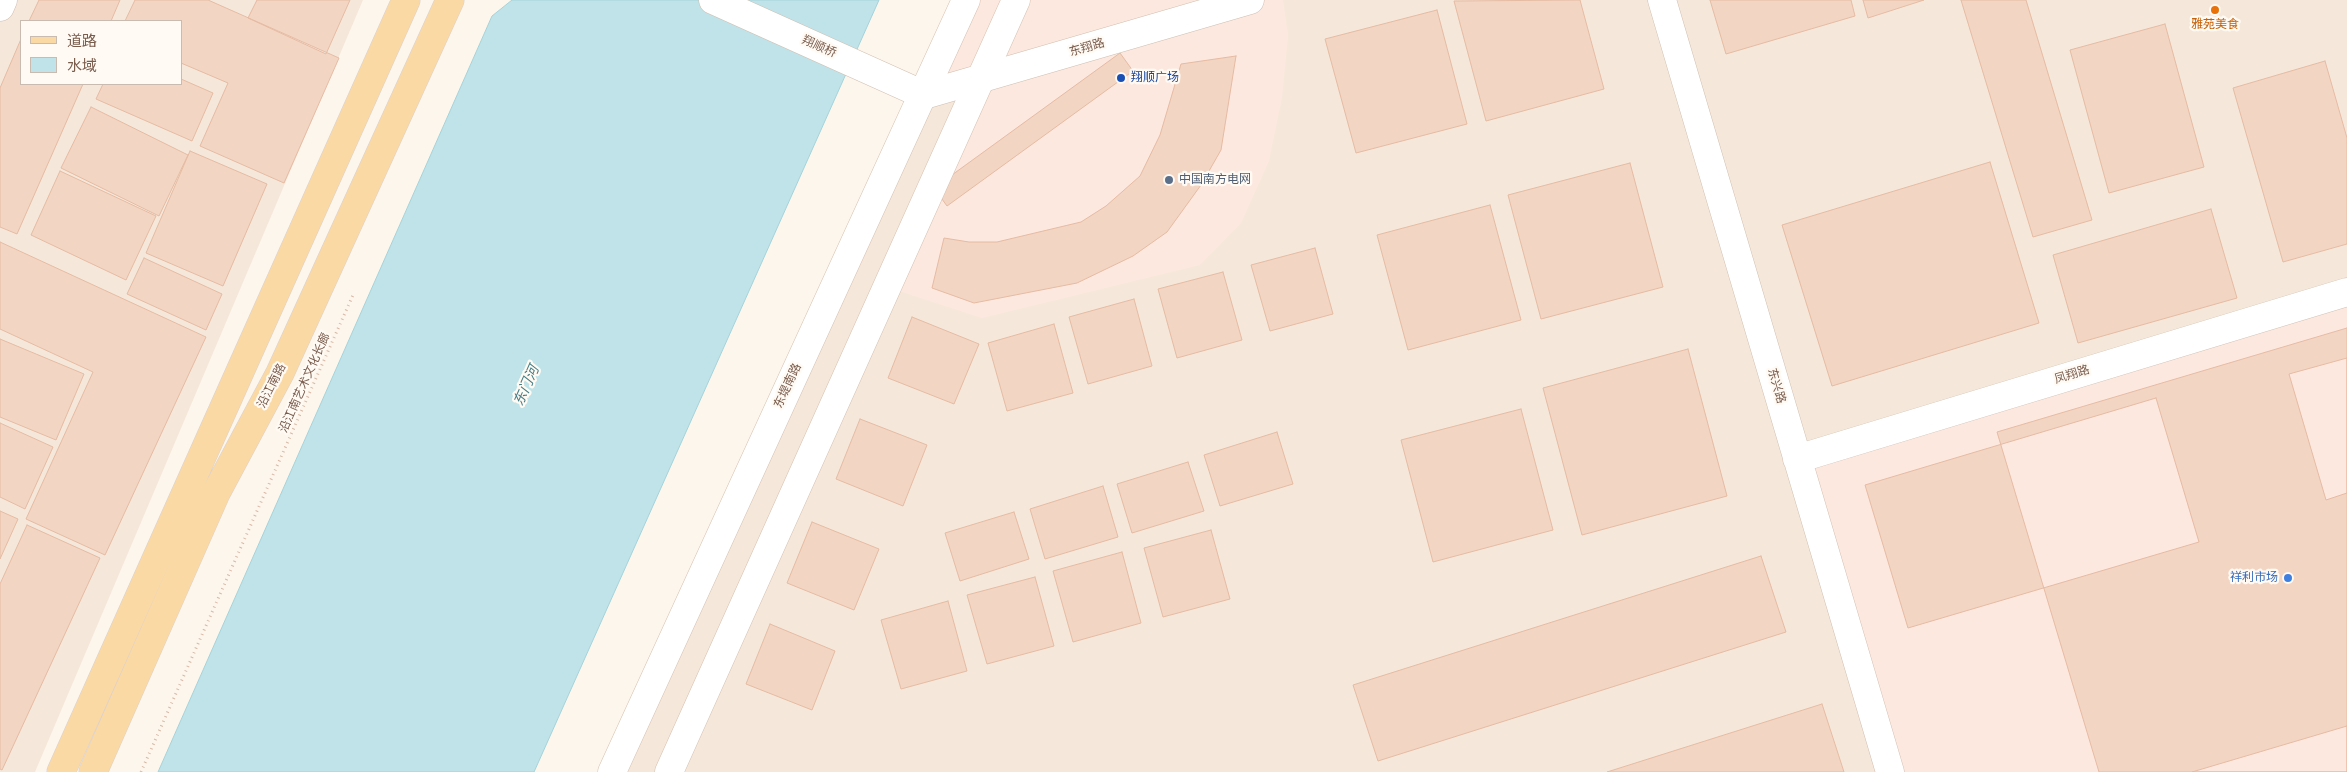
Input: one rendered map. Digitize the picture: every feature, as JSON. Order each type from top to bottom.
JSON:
[{"type":"main road","points":[[61,772],[406,0]]},
{"type":"main road","name":"沿江南路","points":[[93,772],[216,493],[280,373],[450,0]]},
{"type":"street","points":[[0,7],[3,0]]},
{"type":"street","name":"翔顺桥","points":[[713,0],[924,95]]},
{"type":"street","name":"东堤南路","points":[[612,772],[966,0]]},
{"type":"street","points":[[669,772],[1016,0]]},
{"type":"street","name":"东翔路","points":[[924,95],[1250,0]]},
{"type":"street","name":"东兴路","points":[[1662,0],[1890,772]]},
{"type":"street","name":"凤翔路","points":[[1797,459],[2347,292]]},
{"type":"path","name":"沿江南艺术文化长廊","points":[[141,772],[355,289]]},
{"type":"shaded area","points":[[0,0],[363,0],[35,772],[0,772]]},
{"type":"shaded area","points":[[966,0],[1283,0],[1288,36],[1282,97],[1269,161],[1241,223],[1200,265],[982,318],[887,287],[981,79],[924,95]]},
{"type":"shaded area","points":[[1250,0],[2347,0],[2347,293],[1890,772],[612,772],[924,95]]},
{"type":"shaded area","points":[[2347,292],[2347,772],[1890,772],[1797,459]]},
{"type":"water","name":"东门河","points":[[512,0],[879,0],[534,772],[158,772],[492,16]]},
{"type":"building","points":[[39,0],[120,0],[111,20],[29,20]]},
{"type":"building","points":[[135,0],[208,0],[339,58],[284,183],[200,146],[228,83],[182,63],[182,20],[125,20]]},
{"type":"building","points":[[257,0],[350,0],[326,54],[248,18]]},
{"type":"building","points":[[1580,0],[1604,89],[1486,121],[1454,1]]},
{"type":"building","points":[[1710,0],[1851,0],[1855,16],[1726,54]]},
{"type":"building","points":[[1863,0],[1924,0],[1868,18]]},
{"type":"building","points":[[1961,0],[2026,0],[2092,220],[2033,237]]},
{"type":"building","points":[[1437,10],[1467,124],[1356,153],[1325,39]]},
{"type":"building","points":[[2165,24],[2204,167],[2109,193],[2070,50]]},
{"type":"building","points":[[20,41],[20,85],[83,85],[17,234],[0,227],[0,88]]},
{"type":"building","points":[[1120,53],[1133,71],[947,206],[934,188]]},
{"type":"building","name":"中国南方电网","points":[[1236,56],[1221,150],[1201,185],[1167,232],[1133,256],[1077,283],[974,303],[932,288],[944,238],[969,242],[997,242],[1081,222],[1106,206],[1140,176],[1160,135],[1181,64]]},
{"type":"building","points":[[2325,61],[2347,138],[2347,244],[2283,262],[2233,88]]},
{"type":"building","points":[[182,79],[213,93],[192,141],[96,99],[103,85],[182,85]]},
{"type":"building","points":[[91,107],[188,155],[159,216],[61,168]]},
{"type":"building","points":[[190,151],[267,184],[223,286],[146,253]]},
{"type":"building","points":[[1990,162],[2039,323],[1832,386],[1782,225]]},
{"type":"building","points":[[1630,163],[1663,287],[1541,319],[1508,195]]},
{"type":"building","points":[[60,171],[156,216],[126,280],[31,235]]},
{"type":"building","points":[[1490,205],[1521,320],[1408,350],[1377,235]]},
{"type":"building","points":[[2211,209],[2237,298],[2078,343],[2053,255]]},
{"type":"building","points":[[0,242],[206,337],[105,555],[26,519],[93,372],[0,329]]},
{"type":"building","points":[[1315,248],[1333,314],[1270,331],[1251,265]]},
{"type":"building","points":[[144,258],[222,294],[206,330],[127,294]]},
{"type":"building","points":[[1223,272],[1242,340],[1177,358],[1158,289]]},
{"type":"building","points":[[1134,299],[1152,366],[1088,384],[1069,317]]},
{"type":"building","points":[[912,317],[979,344],[954,404],[888,378]]},
{"type":"building","points":[[1054,324],[1073,393],[1007,411],[988,343]]},
{"type":"building","points":[[2347,328],[2347,772],[2099,772],[1997,432]]},
{"type":"building","points":[[0,339],[84,374],[56,440],[0,417]]},
{"type":"building","points":[[1688,349],[1727,496],[1582,535],[1543,388]]},
{"type":"building","points":[[2347,358],[2347,493],[2326,500],[2289,374]]},
{"type":"building","points":[[2156,398],[2199,542],[1908,628],[1865,485]]},
{"type":"building","points":[[1521,409],[1553,530],[1433,562],[1401,440]]},
{"type":"building","points":[[860,419],[927,445],[903,506],[836,479]]},
{"type":"building","points":[[0,423],[53,447],[25,509],[0,497]]},
{"type":"building","points":[[1277,432],[1293,484],[1220,506],[1204,455]]},
{"type":"building","points":[[1188,462],[1204,511],[1132,533],[1117,484]]},
{"type":"building","points":[[1103,486],[1118,537],[1045,559],[1030,509]]},
{"type":"building","points":[[0,511],[18,519],[0,559]]},
{"type":"building","points":[[1014,512],[1029,559],[960,581],[945,533]]},
{"type":"building","points":[[812,522],[879,549],[854,610],[787,583]]},
{"type":"building","points":[[27,525],[100,558],[2,770],[0,769],[0,584]]},
{"type":"building","points":[[1211,530],[1230,599],[1163,617],[1144,548]]},
{"type":"building","points":[[1122,552],[1141,623],[1073,642],[1053,571]]},
{"type":"building","points":[[1761,556],[1786,632],[1378,761],[1353,685]]},
{"type":"building","points":[[1035,577],[1054,646],[987,664],[967,595]]},
{"type":"building","points":[[948,601],[967,671],[901,689],[881,620]]},
{"type":"building","points":[[770,624],[835,651],[812,710],[746,684]]},
{"type":"building","points":[[1822,704],[1844,772],[1607,772]]},
{"type":"building","points":[[2347,726],[2347,772],[2192,772]]},
{"type":"place","name":"雅苑美食","points":[[2215,10]]},
{"type":"place","name":"翔顺广场","points":[[1121,78]]},
{"type":"place","name":"中国南方电网","points":[[1169,180]]},
{"type":"place","name":"祥利市场","points":[[2288,578]]}]
